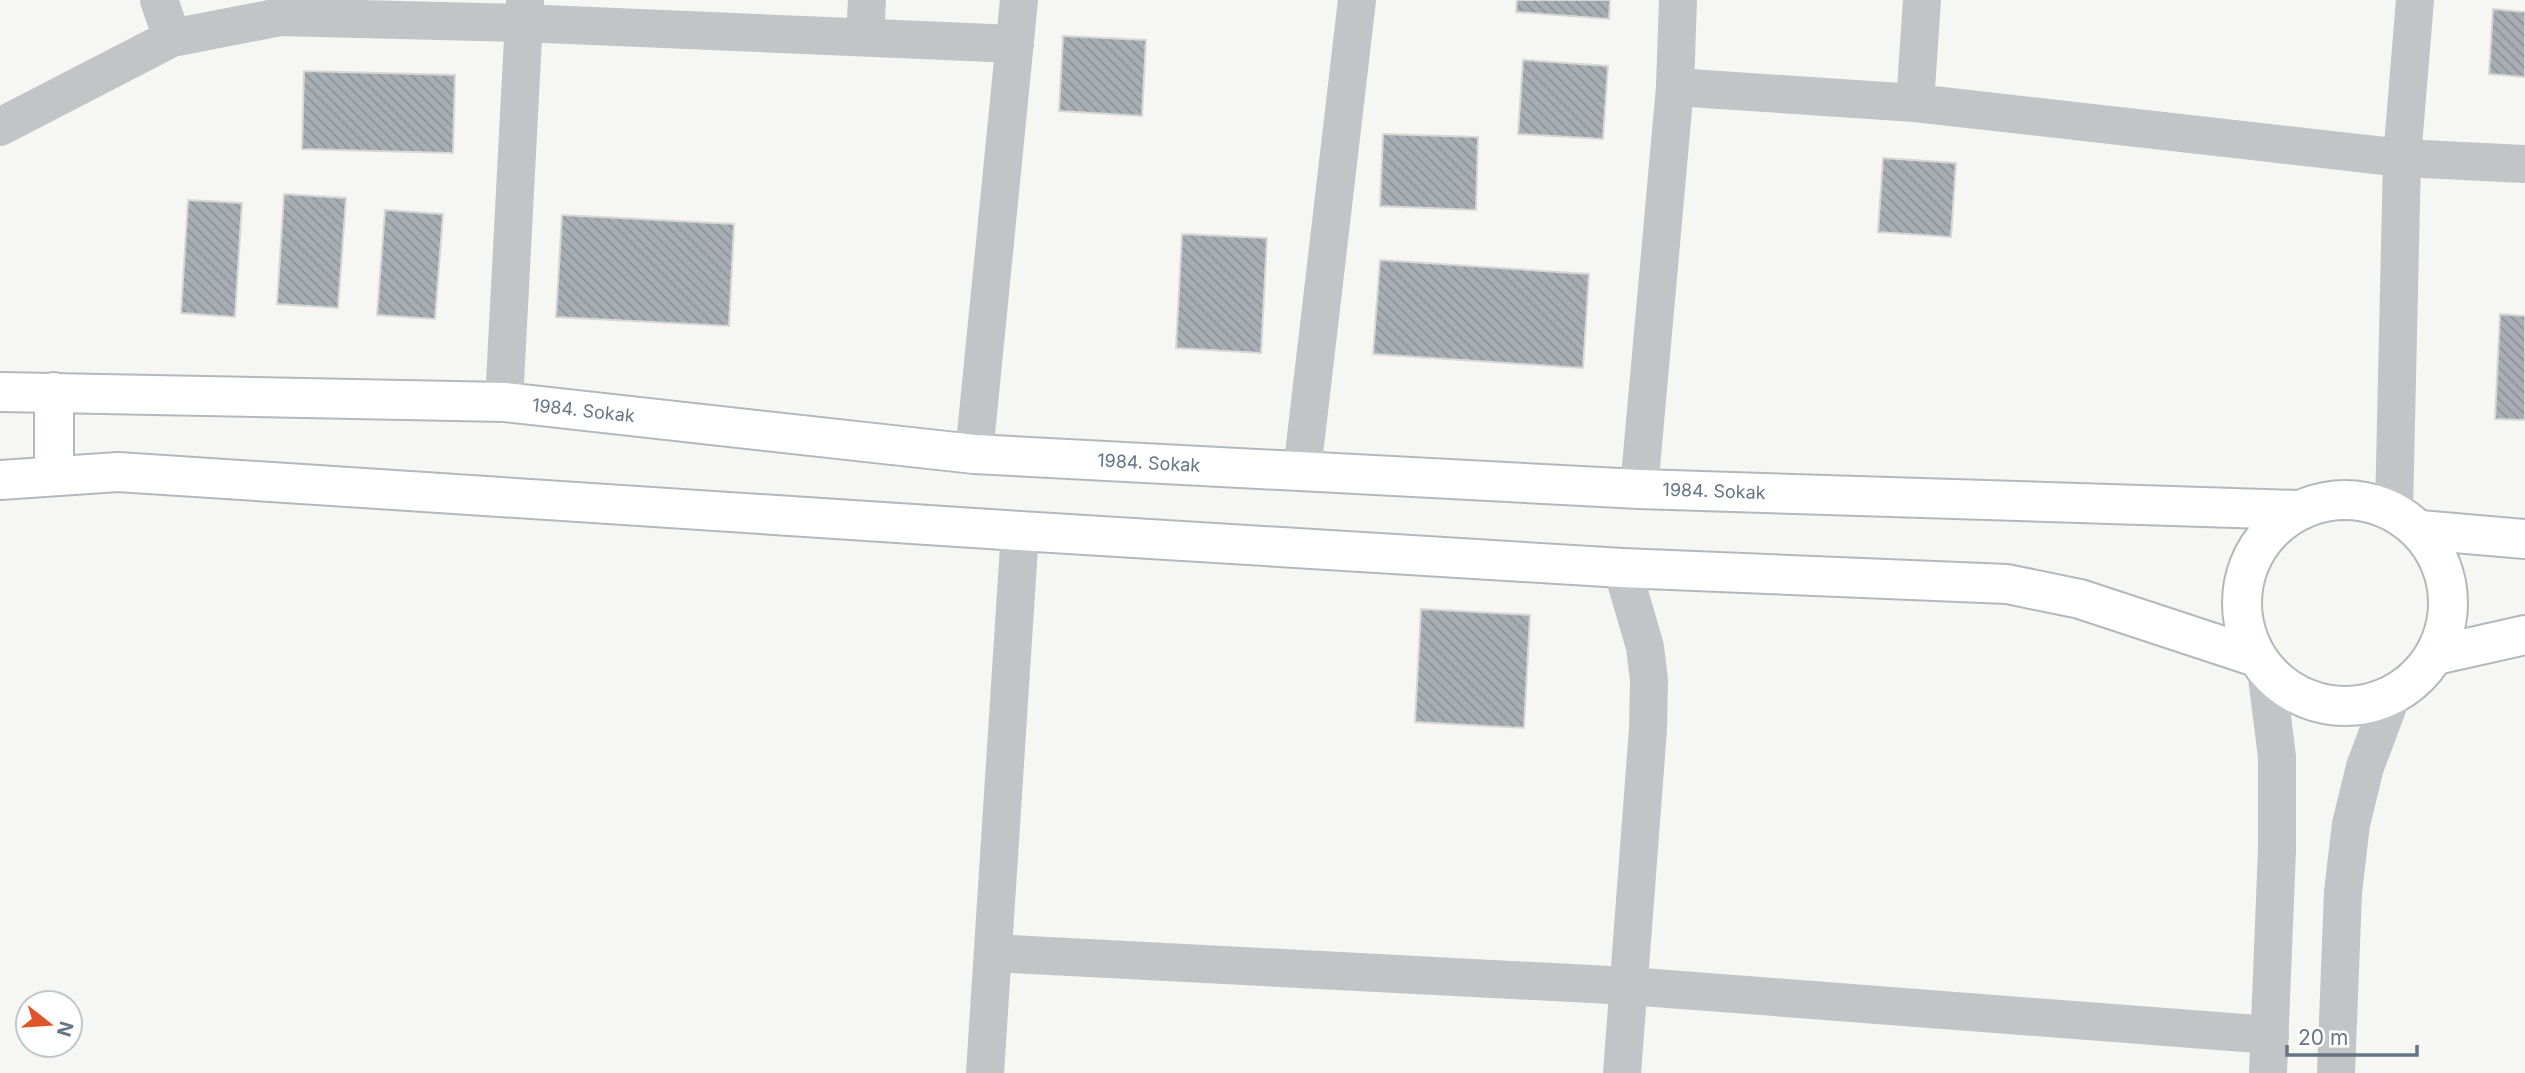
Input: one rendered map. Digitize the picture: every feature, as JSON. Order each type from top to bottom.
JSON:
[{"type":"main road","name":"1984. Sokak","points":[[0,392],[503,402],[974,454],[1639,489],[2299,510]]},
{"type":"main road","points":[[54,392],[54,476]]},
{"type":"main road","points":[[0,480],[118,472],[1622,568],[2007,584],[2080,599],[2261,663]]},
{"type":"main road","points":[[2407,521],[2438,557],[2448,588],[2448,621],[2436,655],[2413,683],[2381,701],[2346,708],[2310,702],[2279,684],[2261,663],[2243,622],[2243,586],[2253,555],[2272,529],[2299,510],[2330,500],[2363,501],[2407,521],[2525,538]]},
{"type":"main road","points":[[2436,655],[2525,635]]},
{"type":"street","points":[[159,0],[172,38]]},
{"type":"street","points":[[865,37],[867,0]]},
{"type":"street","points":[[974,454],[1019,0]]},
{"type":"street","points":[[1302,471],[1357,0]]},
{"type":"street","points":[[1639,489],[1675,88],[1678,0]]},
{"type":"street","points":[[1915,103],[1922,0]]},
{"type":"street","points":[[2407,521],[2402,158],[2415,0]]},
{"type":"street","points":[[503,402],[524,11]]},
{"type":"street","points":[[0,127],[172,38],[280,17],[524,11],[865,37],[1015,44]]},
{"type":"street","points":[[1675,88],[1915,103],[2402,158],[2525,164]]},
{"type":"street","points":[[985,1073],[1020,531]]},
{"type":"street","points":[[1622,568],[1645,647],[1649,680],[1648,729],[1622,1073]]},
{"type":"street","points":[[2261,663],[2277,757],[2277,850],[2268,1073]]},
{"type":"street","points":[[2336,1073],[2343,892],[2351,824],[2365,767],[2392,695]]},
{"type":"street","points":[[993,953],[1629,986],[2270,1035]]},
{"type":"building","points":[[1517,0],[1610,0],[1609,19],[1516,12]]},
{"type":"building","points":[[2493,9],[2525,12],[2525,77],[2489,74]]},
{"type":"building","points":[[1063,36],[1146,40],[1142,116],[1059,111]]},
{"type":"building","points":[[1523,60],[1608,66],[1603,139],[1518,134]]},
{"type":"building","points":[[304,71],[455,75],[453,153],[302,149]]},
{"type":"building","points":[[1383,134],[1478,137],[1476,210],[1380,206]]},
{"type":"building","points":[[1883,158],[1956,163],[1951,237],[1878,232]]},
{"type":"building","points":[[284,194],[346,198],[338,308],[277,304]]},
{"type":"building","points":[[188,200],[242,203],[235,317],[181,313]]},
{"type":"building","points":[[385,210],[443,214],[435,319],[377,315]]},
{"type":"building","points":[[562,215],[734,224],[729,326],[556,317]]},
{"type":"building","points":[[1182,234],[1267,238],[1261,353],[1176,348]]},
{"type":"building","points":[[1380,260],[1589,274],[1583,368],[1373,354]]},
{"type":"building","points":[[2500,314],[2525,316],[2525,420],[2495,419]]},
{"type":"building","points":[[1421,609],[1530,615],[1524,728],[1415,722]]}]
